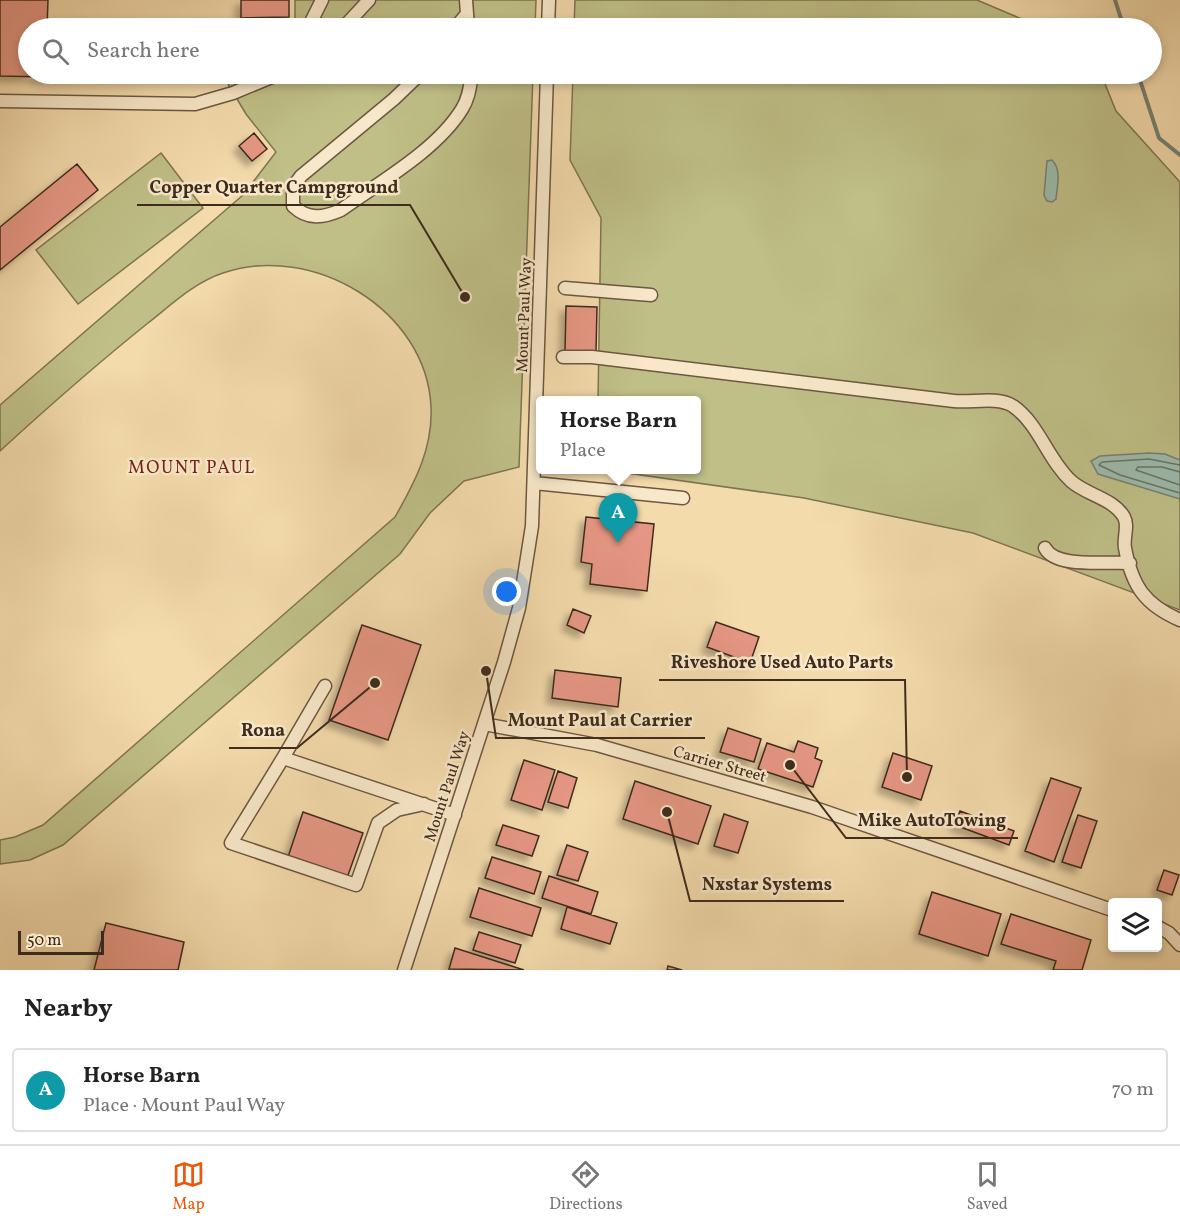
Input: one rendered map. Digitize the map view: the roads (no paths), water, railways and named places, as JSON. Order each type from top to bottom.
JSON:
[{"type":"street","points":[[313,18],[322,0]]},
{"type":"street","points":[[352,18],[369,0]]},
{"type":"street","points":[[466,0],[467,18]]},
{"type":"street","points":[[548,18],[549,0]]},
{"type":"street","points":[[464,18],[467,14]]},
{"type":"street","points":[[0,101],[195,104],[255,84]]},
{"type":"street","points":[[410,84],[301,176],[293,187],[292,206],[302,214],[315,217],[328,216],[341,210],[434,141],[462,110],[469,84]]},
{"type":"street","name":"Mount Paul Way","points":[[537,396],[547,84]]},
{"type":"street","points":[[565,288],[651,295]]},
{"type":"street","points":[[563,357],[592,357],[954,401],[1001,401],[1011,405],[1023,415],[1062,472],[1074,484],[1115,507],[1121,513],[1125,519],[1125,548],[1145,599],[1160,612],[1180,620]]},
{"type":"street","name":"Mount Paul Way","points":[[404,970],[519,608],[531,536],[536,420]]},
{"type":"street","points":[[534,483],[683,498]]},
{"type":"street","points":[[1045,548],[1051,557],[1063,561],[1130,563]]},
{"type":"street","points":[[325,686],[231,843],[356,885],[378,823],[397,810],[423,804]]},
{"type":"street","name":"Carrier Street","points":[[484,724],[597,745],[812,807],[1108,908]]},
{"type":"street","points":[[283,758],[455,815]]},
{"type":"street","points":[[1162,929],[1180,945]]},
{"type":"water","points":[[1052,160],[1057,169],[1058,179],[1056,199],[1052,202],[1047,201],[1044,195],[1047,161]]},
{"type":"water","points":[[1165,454],[1180,460],[1180,499],[1098,474],[1091,461],[1100,456]]},
{"type":"waterway","points":[[1115,0],[1121,18]]},
{"type":"waterway","points":[[1141,84],[1159,138],[1180,155]]},
{"type":"place","name":"Copper Quarter Campground","points":[[465,297]]},
{"type":"place","name":"Horse Barn","points":[[618,543]]},
{"type":"place","name":"Mount Paul at Carrier","points":[[486,671]]},
{"type":"place","name":"Rona","points":[[375,683]]},
{"type":"place","name":"Mike AutoTowing","points":[[790,765]]},
{"type":"place","name":"Riveshore Used Auto Parts","points":[[907,777]]},
{"type":"place","name":"Nxstar Systems","points":[[667,812]]},
{"type":"district","name":"MOUNT PAUL","points":[[192,467]]}]
